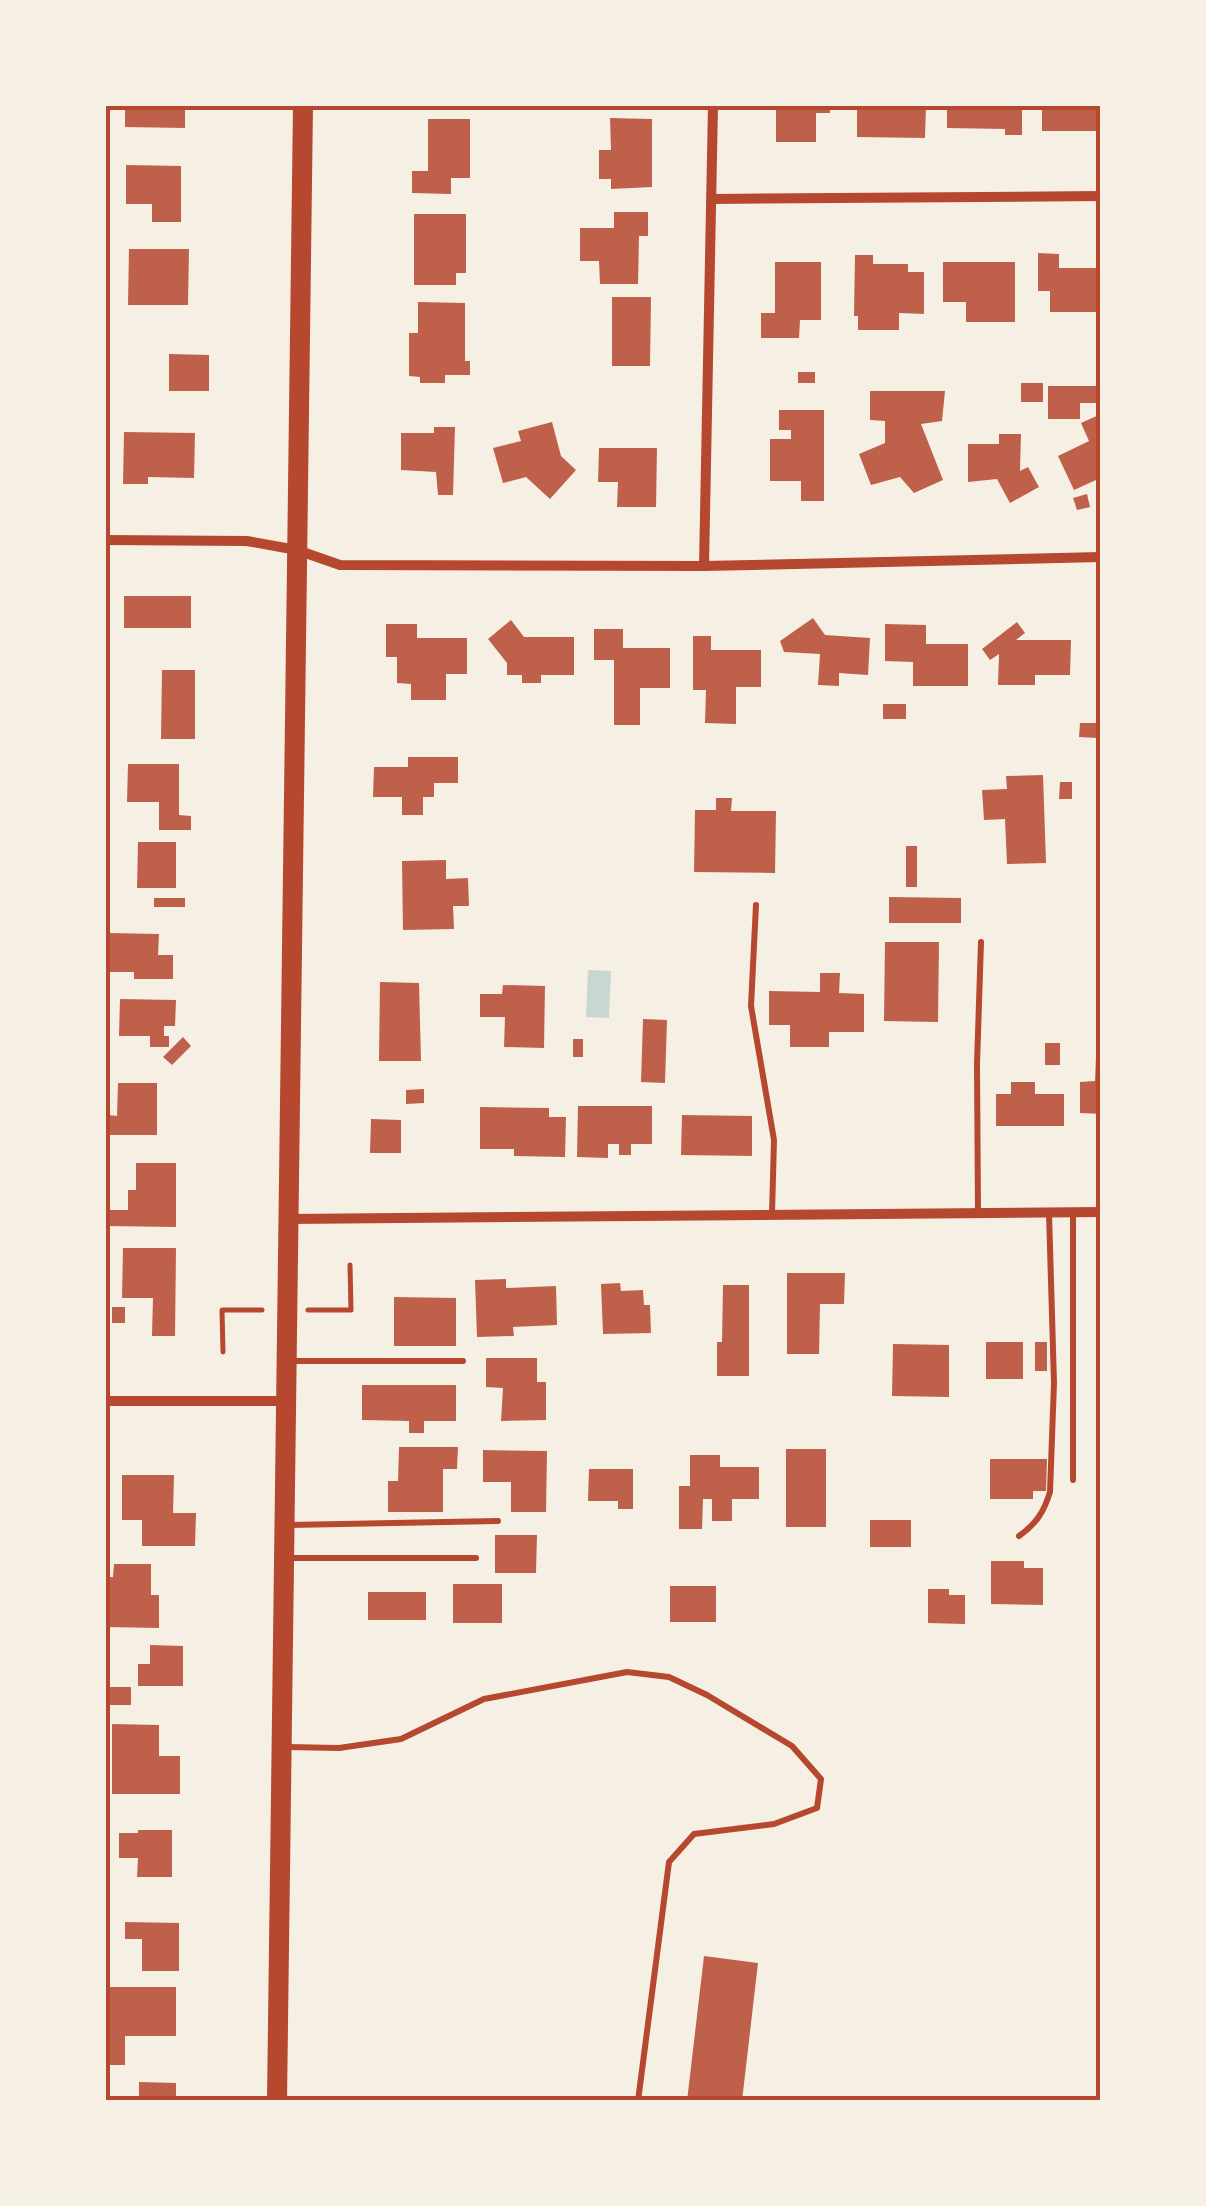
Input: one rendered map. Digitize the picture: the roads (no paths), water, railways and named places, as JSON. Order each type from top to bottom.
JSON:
[{"type":"main road","points":[[277,2101],[303,105]]},
{"type":"street","points":[[704,566],[713,105]]},
{"type":"street","points":[[712,198],[1101,196]]},
{"type":"street","points":[[105,540],[246,541],[297,550],[340,565],[704,566],[1101,557]]},
{"type":"street","points":[[288,1220],[1101,1212]]},
{"type":"street","points":[[105,1401],[286,1401]]},
{"type":"lane","points":[[756,905],[750,1006],[774,1140],[772,1216]]},
{"type":"lane","points":[[978,1214],[981,942]]},
{"type":"lane","points":[[1019,1536],[1034,1525],[1050,1492],[1054,1383],[1049,1213]]},
{"type":"lane","points":[[1073,1213],[1073,1480]]},
{"type":"lane","points":[[287,1361],[463,1361]]},
{"type":"lane","points":[[285,1525],[498,1521]]},
{"type":"lane","points":[[284,1558],[476,1558]]},
{"type":"lane","points":[[282,1747],[339,1748],[401,1738],[484,1699],[627,1672],[668,1677],[792,1746],[821,1779],[817,1808],[774,1824],[694,1834],[668,1862],[638,2101]]}]
